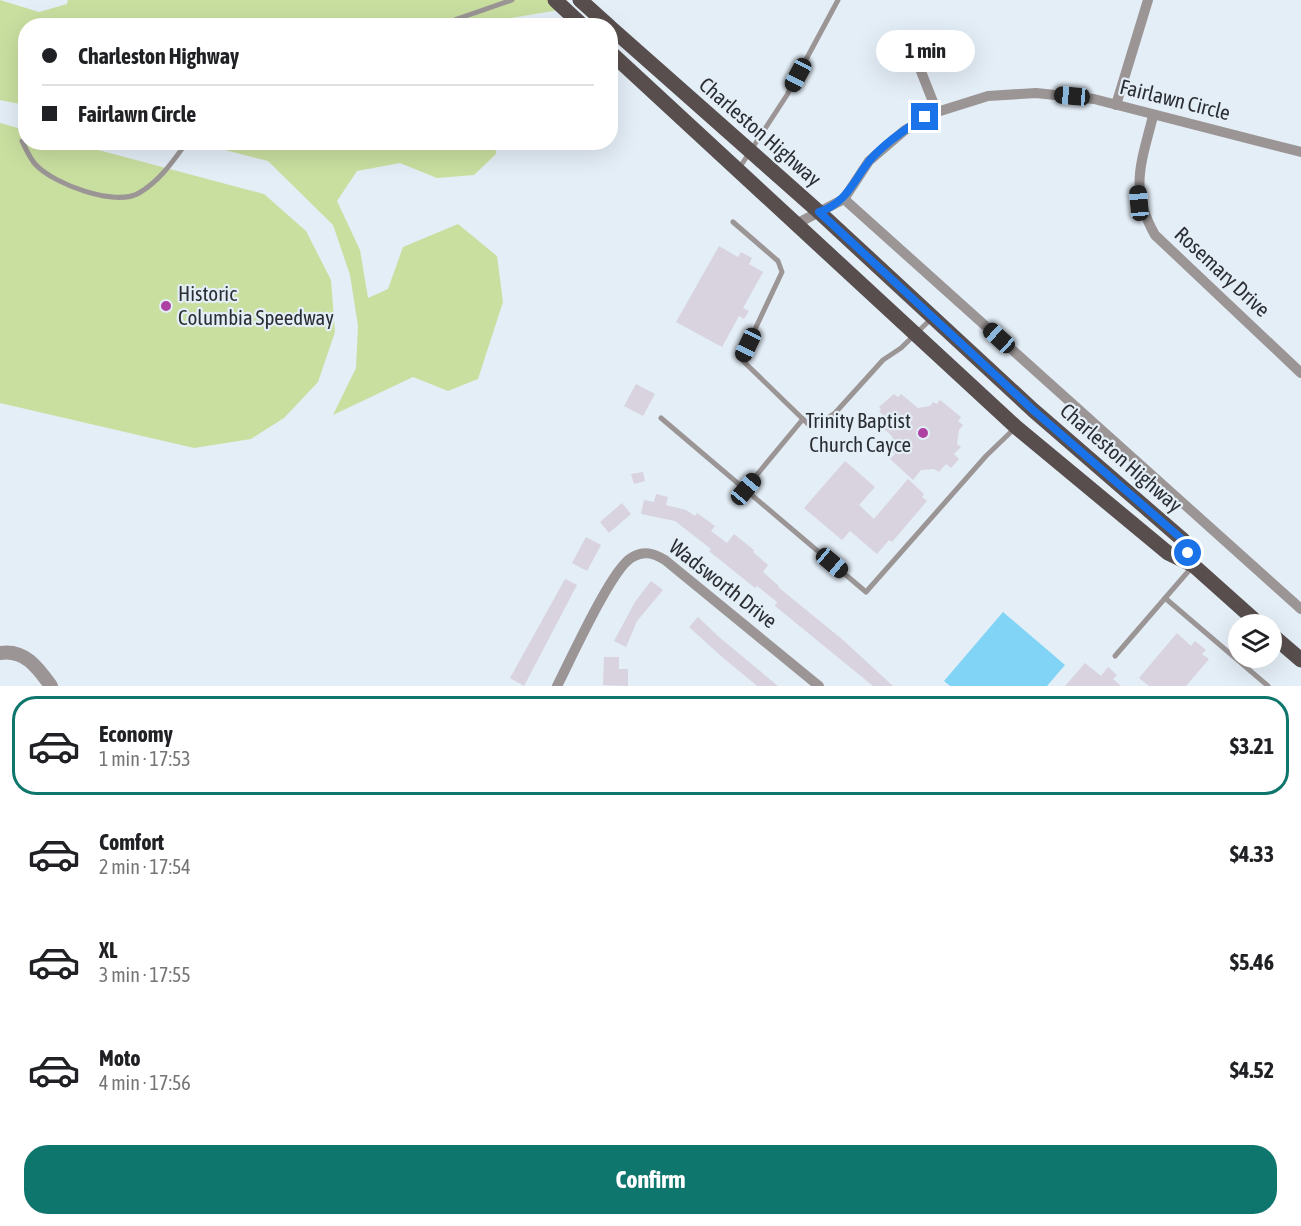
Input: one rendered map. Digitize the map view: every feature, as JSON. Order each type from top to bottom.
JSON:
[{"type":"main road","points":[[555,0],[574,18]]},
{"type":"main road","name":"Charleston Highway","points":[[580,0],[601,18]]},
{"type":"main road","name":"Charleston Highway","points":[[618,33],[819,212],[1033,410],[1183,540],[1193,565]]},
{"type":"main road","name":"Charleston Highway","points":[[618,59],[737,171],[917,333],[1016,427],[1168,553],[1193,565],[1249,614]]},
{"type":"main road","points":[[1282,643],[1300,658]]},
{"type":"street","points":[[1116,105],[1148,0]]},
{"type":"street","points":[[911,46],[937,112]]},
{"type":"street","name":"Fairlawn Circle","points":[[796,224],[844,199],[878,153],[905,130],[937,112],[975,99],[1012,93],[1072,96],[1301,152]]},
{"type":"street","name":"Rosemary Drive","points":[[1153,116],[1138,191],[1143,214],[1155,235],[1301,373]]},
{"type":"street","name":"Charleston Highway","points":[[844,199],[1301,609]]},
{"type":"street","name":"Wadsworth Drive","points":[[561,684],[614,578],[629,559],[643,553],[654,553],[819,686]]},
{"type":"street","points":[[0,653],[18,654],[28,658],[51,686]]},
{"type":"lane","points":[[460,18],[512,0]]},
{"type":"lane","points":[[737,171],[787,95],[838,0]]},
{"type":"lane","points":[[27,150],[34,164],[51,177],[85,192],[121,197],[138,194],[163,175],[181,150]]},
{"type":"lane","points":[[733,222],[778,261],[782,272],[741,359],[808,424],[820,423],[835,413],[883,360],[933,317]]},
{"type":"lane","points":[[661,418],[866,592],[986,456],[1016,427]]},
{"type":"lane","points":[[746,489],[803,419]]},
{"type":"lane","points":[[1115,656],[1193,565]]},
{"type":"lane","points":[[1165,598],[1268,686]]},
{"type":"green space","points":[[0,0],[39,12],[67,4],[68,0],[555,0],[565,9],[512,18],[18,18],[18,104],[0,100]]},
{"type":"green space","name":"Historic Columbia Speedway","points":[[0,123],[18,128],[18,150],[98,150],[264,194],[306,231],[331,280],[335,332],[318,382],[284,418],[251,439],[194,448],[0,403]]},
{"type":"green space","points":[[225,150],[496,150],[496,154],[474,175],[437,178],[400,163],[357,171],[337,201],[360,250],[368,298],[388,289],[403,247],[458,224],[497,256],[503,302],[478,379],[448,391],[413,377],[333,415],[356,368],[358,326],[350,275],[333,225],[268,161]]},
{"type":"water","points":[[1003,612],[1065,665],[1047,686],[950,686],[944,681]]},
{"type":"building","points":[[719,246],[738,257],[741,252],[752,258],[749,264],[763,272],[743,308],[749,311],[744,319],[739,316],[722,347],[676,322]]},
{"type":"building","points":[[636,384],[655,394],[643,416],[624,406]]},
{"type":"building","name":"Trinity Baptist Church Cayce","points":[[894,394],[898,397],[901,394],[918,408],[930,406],[933,402],[937,404],[940,400],[961,417],[958,421],[963,425],[959,430],[957,444],[961,447],[954,454],[959,459],[951,468],[946,464],[939,472],[934,469],[921,470],[913,480],[890,459],[895,454],[891,451],[895,446],[892,436],[884,429],[888,425],[880,418],[883,415],[879,407]]},
{"type":"building","points":[[845,461],[875,487],[859,505],[874,519],[908,479],[924,494],[922,497],[927,501],[892,542],[889,540],[877,554],[850,531],[842,540],[804,508]]},
{"type":"building","points":[[643,472],[645,481],[634,484],[631,474]]},
{"type":"building","points":[[656,494],[668,497],[666,505],[686,510],[695,516],[697,513],[715,526],[711,531],[727,543],[734,534],[754,550],[753,552],[768,565],[763,572],[778,587],[843,640],[893,686],[873,686],[775,606],[777,602],[757,586],[755,588],[675,521],[641,514],[644,500],[654,502]]},
{"type":"building","points":[[622,503],[631,514],[609,533],[600,522]]},
{"type":"building","points":[[586,537],[601,545],[587,571],[572,563]]},
{"type":"building","points":[[565,579],[577,585],[524,686],[510,678]]},
{"type":"building","points":[[651,581],[663,590],[637,621],[626,647],[614,641],[635,602]]},
{"type":"building","points":[[698,617],[778,686],[757,686],[721,656],[689,627]]},
{"type":"building","points":[[1177,633],[1191,646],[1195,641],[1206,650],[1202,654],[1209,659],[1186,686],[1149,686],[1139,678]]},
{"type":"building","points":[[604,657],[619,657],[619,669],[628,669],[628,686],[603,685]]},
{"type":"building","points":[[1085,663],[1101,676],[1108,667],[1117,675],[1113,679],[1121,686],[1065,686]]},
{"type":"place","name":"Historic Columbia Speedway","points":[[166,306]]},
{"type":"place","name":"Trinity Baptist Church Cayce","points":[[923,433]]},
{"type":"route","points":[[925,117],[895,137],[869,161],[844,199],[819,212],[1033,410],[1183,540],[1188,553]]}]
